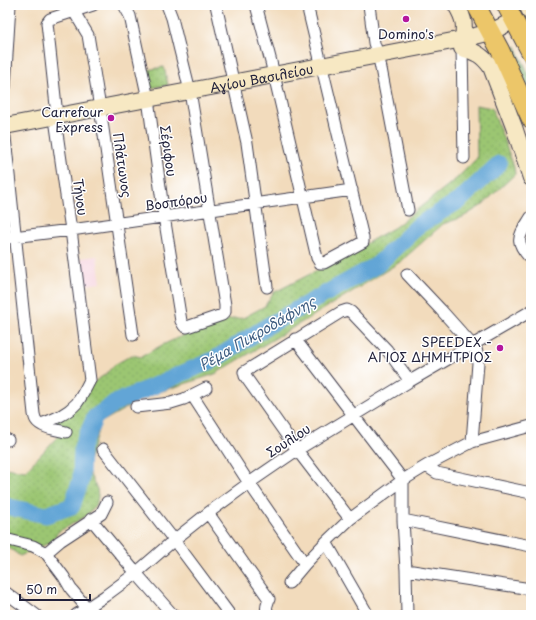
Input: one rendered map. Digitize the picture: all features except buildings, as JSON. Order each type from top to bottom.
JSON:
[{"type":"main road","points":[[476,5],[500,50],[531,119]]},
{"type":"main road","points":[[510,12],[531,53]]},
{"type":"street","points":[[5,87],[10,5]]},
{"type":"street","points":[[72,8],[93,5]]},
{"type":"street","name":"Σέριφου","points":[[124,5],[130,16],[148,98],[164,216],[181,321],[184,326],[187,327],[222,315],[225,312],[209,210]]},
{"type":"street","points":[[167,5],[172,18],[190,90],[209,210]]},
{"type":"street","points":[[216,5],[247,143],[267,287]]},
{"type":"street","points":[[256,5],[274,74],[317,258],[320,263],[324,263],[363,242],[363,238],[307,5]]},
{"type":"street","points":[[369,5],[374,44],[379,58],[408,210]]},
{"type":"street","points":[[456,5],[463,16],[464,22],[464,158]]},
{"type":"street","points":[[527,5],[531,13]]},
{"type":"street","name":"Τήνου","points":[[41,424],[68,412],[78,402],[90,380],[56,126],[57,116],[47,22],[72,8]]},
{"type":"street","name":"Πλάτωνος","points":[[72,8],[88,34],[133,335]]},
{"type":"street","name":"Αγίου Βασιλείου","points":[[5,126],[463,39],[489,28],[510,12]]},
{"type":"street","points":[[463,39],[491,67],[514,127],[531,178]]},
{"type":"street","points":[[5,137],[10,237],[34,414],[36,421],[41,424],[51,429],[66,432]]},
{"type":"street","name":"Βοσπόρου","points":[[10,237],[71,230],[352,190]]},
{"type":"street","points":[[531,217],[520,235],[522,249],[531,259]]},
{"type":"street","points":[[408,274],[477,352],[478,359],[472,442]]},
{"type":"street","points":[[350,519],[297,450],[245,376],[244,372],[295,339],[347,310],[351,312],[387,350],[410,381]]},
{"type":"street","name":"Σουλίου","points":[[76,615],[136,573],[208,513],[297,450],[410,381],[531,311]]},
{"type":"street","points":[[295,339],[403,480],[407,615]]},
{"type":"street","points":[[136,407],[171,403],[184,399],[206,388]]},
{"type":"street","points":[[192,395],[249,483],[305,564]]},
{"type":"street","points":[[289,583],[305,564],[350,519],[376,498],[403,480],[472,442],[531,426]]},
{"type":"street","points":[[103,449],[230,615]]},
{"type":"street","points":[[426,466],[437,473],[531,493]]},
{"type":"street","points":[[46,553],[60,540],[101,514],[107,502]]},
{"type":"street","points":[[208,513],[269,599],[266,608],[270,615]]},
{"type":"street","points":[[91,519],[172,615]]},
{"type":"street","points":[[403,520],[531,546]]},
{"type":"street","points":[[5,539],[34,546],[46,553],[71,589],[87,608]]},
{"type":"street","points":[[326,542],[368,615]]},
{"type":"street","points":[[406,570],[531,589]]},
{"type":"street","points":[[5,592],[36,615]]},
{"type":"shaded area","points":[[97,256],[101,283],[84,285],[81,258]]},
{"type":"green space","points":[[516,46],[531,79],[531,97],[510,49]]},
{"type":"green space","points":[[164,67],[168,85],[150,88],[147,70]]},
{"type":"green space","points":[[476,105],[492,108],[514,167],[515,174],[481,206],[463,217],[443,224],[400,262],[215,374],[147,396],[100,423],[87,469],[97,489],[98,496],[97,502],[92,510],[84,517],[59,531],[51,542],[20,556],[5,545],[5,468],[25,471],[65,429],[54,425],[56,412],[106,374],[114,365],[132,355],[141,357],[162,345],[196,330],[225,320],[243,318],[265,306],[273,293],[328,265],[395,227],[456,179],[477,158]]},
{"type":"waterway","name":"Ρέμα Πικροδάφνης","points":[[5,506],[46,515],[72,506],[81,479],[82,447],[95,417],[115,403],[215,359],[269,325],[377,265],[419,225],[460,200],[499,164]]},
{"type":"place","name":"Domino's","points":[[406,19]]},
{"type":"place","name":"Carrefour Express","points":[[111,118]]},
{"type":"place","name":"SPEEDEX - ΑΓΙΟΣ ΔΗΜΗΤΡΙΟΣ","points":[[500,348]]}]
